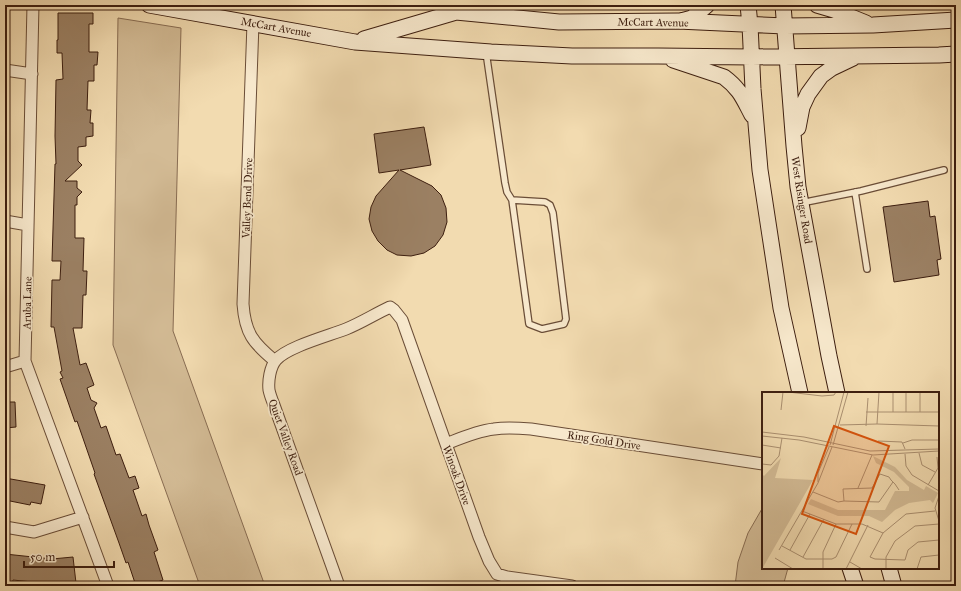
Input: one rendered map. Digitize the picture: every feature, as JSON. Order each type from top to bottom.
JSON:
[{"type":"main road","name":"McCart Avenue","points":[[150,5],[355,42],[486,52],[572,56],[859,56],[956,54]]},
{"type":"main road","points":[[678,22],[692,18],[707,5]]},
{"type":"main road","points":[[748,5],[760,170],[781,308],[800,392]]},
{"type":"main road","name":"West Risinger Road","points":[[783,5],[798,187],[837,392]]},
{"type":"main road","points":[[817,5],[873,25]]},
{"type":"main road","name":"McCart Avenue","points":[[355,42],[456,12],[488,12],[559,22],[678,22],[785,26],[873,25],[956,20]]},
{"type":"main road","points":[[658,56],[724,77],[741,93],[756,123]]},
{"type":"main road","points":[[794,146],[802,107],[808,94],[821,76],[832,68],[859,56]]},
{"type":"main road","points":[[850,569],[856,586]]},
{"type":"main road","points":[[889,569],[894,586]]},
{"type":"street","name":"Aruba Lane","points":[[33,5],[25,361],[108,586]]},
{"type":"street","name":"Valley Bend Drive","points":[[253,24],[243,304],[244,317],[248,331],[256,344],[275,361]]},
{"type":"street","points":[[5,70],[32,74]]},
{"type":"street","points":[[5,221],[28,225]]},
{"type":"street","name":"Winoak Drive","points":[[275,361],[283,354],[299,346],[346,329],[390,307],[394,310],[402,320],[479,537],[489,561],[497,574],[507,577],[572,586]]},
{"type":"street","points":[[5,367],[25,361]]},
{"type":"street","name":"Quiet Valley Road","points":[[275,361],[269,379],[269,390],[339,586]]},
{"type":"street","name":"Ring Gold Drive","points":[[446,444],[471,434],[492,429],[531,429],[762,464]]},
{"type":"street","points":[[5,527],[34,532],[83,517]]},
{"type":"lane","points":[[486,52],[505,183],[507,192],[512,200],[530,324],[542,329],[564,324],[566,319],[553,212],[550,205],[546,202],[512,200]]},
{"type":"lane","points":[[801,203],[855,192],[944,170]]},
{"type":"lane","points":[[855,192],[867,269]]},
{"type":"shaded area","points":[[118,18],[181,28],[173,331],[265,586],[200,586],[113,345]]},
{"type":"shaded area","points":[[762,509],[762,569],[788,569],[783,586],[735,586],[738,562],[748,533]]},
{"type":"building","points":[[58,13],[93,13],[93,24],[89,24],[89,52],[98,52],[97,65],[94,65],[94,81],[88,81],[87,110],[91,110],[90,123],[93,123],[93,136],[86,137],[86,146],[78,147],[78,161],[82,165],[65,181],[77,181],[77,188],[82,192],[77,197],[77,205],[75,205],[75,238],[84,238],[83,271],[87,271],[86,295],[83,295],[82,328],[73,328],[80,365],[86,363],[94,385],[87,388],[91,400],[97,403],[94,408],[101,428],[106,426],[116,455],[120,454],[129,478],[135,476],[139,488],[133,490],[142,516],[146,514],[158,550],[154,552],[163,580],[146,586],[136,586],[128,562],[126,563],[94,474],[95,473],[77,421],[75,422],[60,379],[63,378],[60,372],[62,371],[54,327],[51,327],[52,280],[60,280],[61,261],[52,261],[56,164],[56,80],[63,79],[62,53],[57,53]]},
{"type":"building","points":[[424,127],[431,165],[400,170],[432,186],[441,195],[446,208],[447,222],[443,235],[435,246],[424,253],[411,256],[397,255],[387,250],[378,241],[372,231],[369,219],[371,207],[376,196],[399,170],[379,173],[374,134]]},
{"type":"building","points":[[928,201],[930,217],[935,216],[941,259],[937,260],[939,275],[894,282],[883,207]]},
{"type":"building","points":[[5,402],[15,402],[16,427],[5,428]]},
{"type":"building","points":[[5,478],[45,485],[41,504],[31,502],[30,505],[5,500]]},
{"type":"building","points":[[5,554],[52,559],[73,557],[76,583],[65,584],[65,586],[52,586],[52,584],[13,580],[12,586],[5,586]]}]
